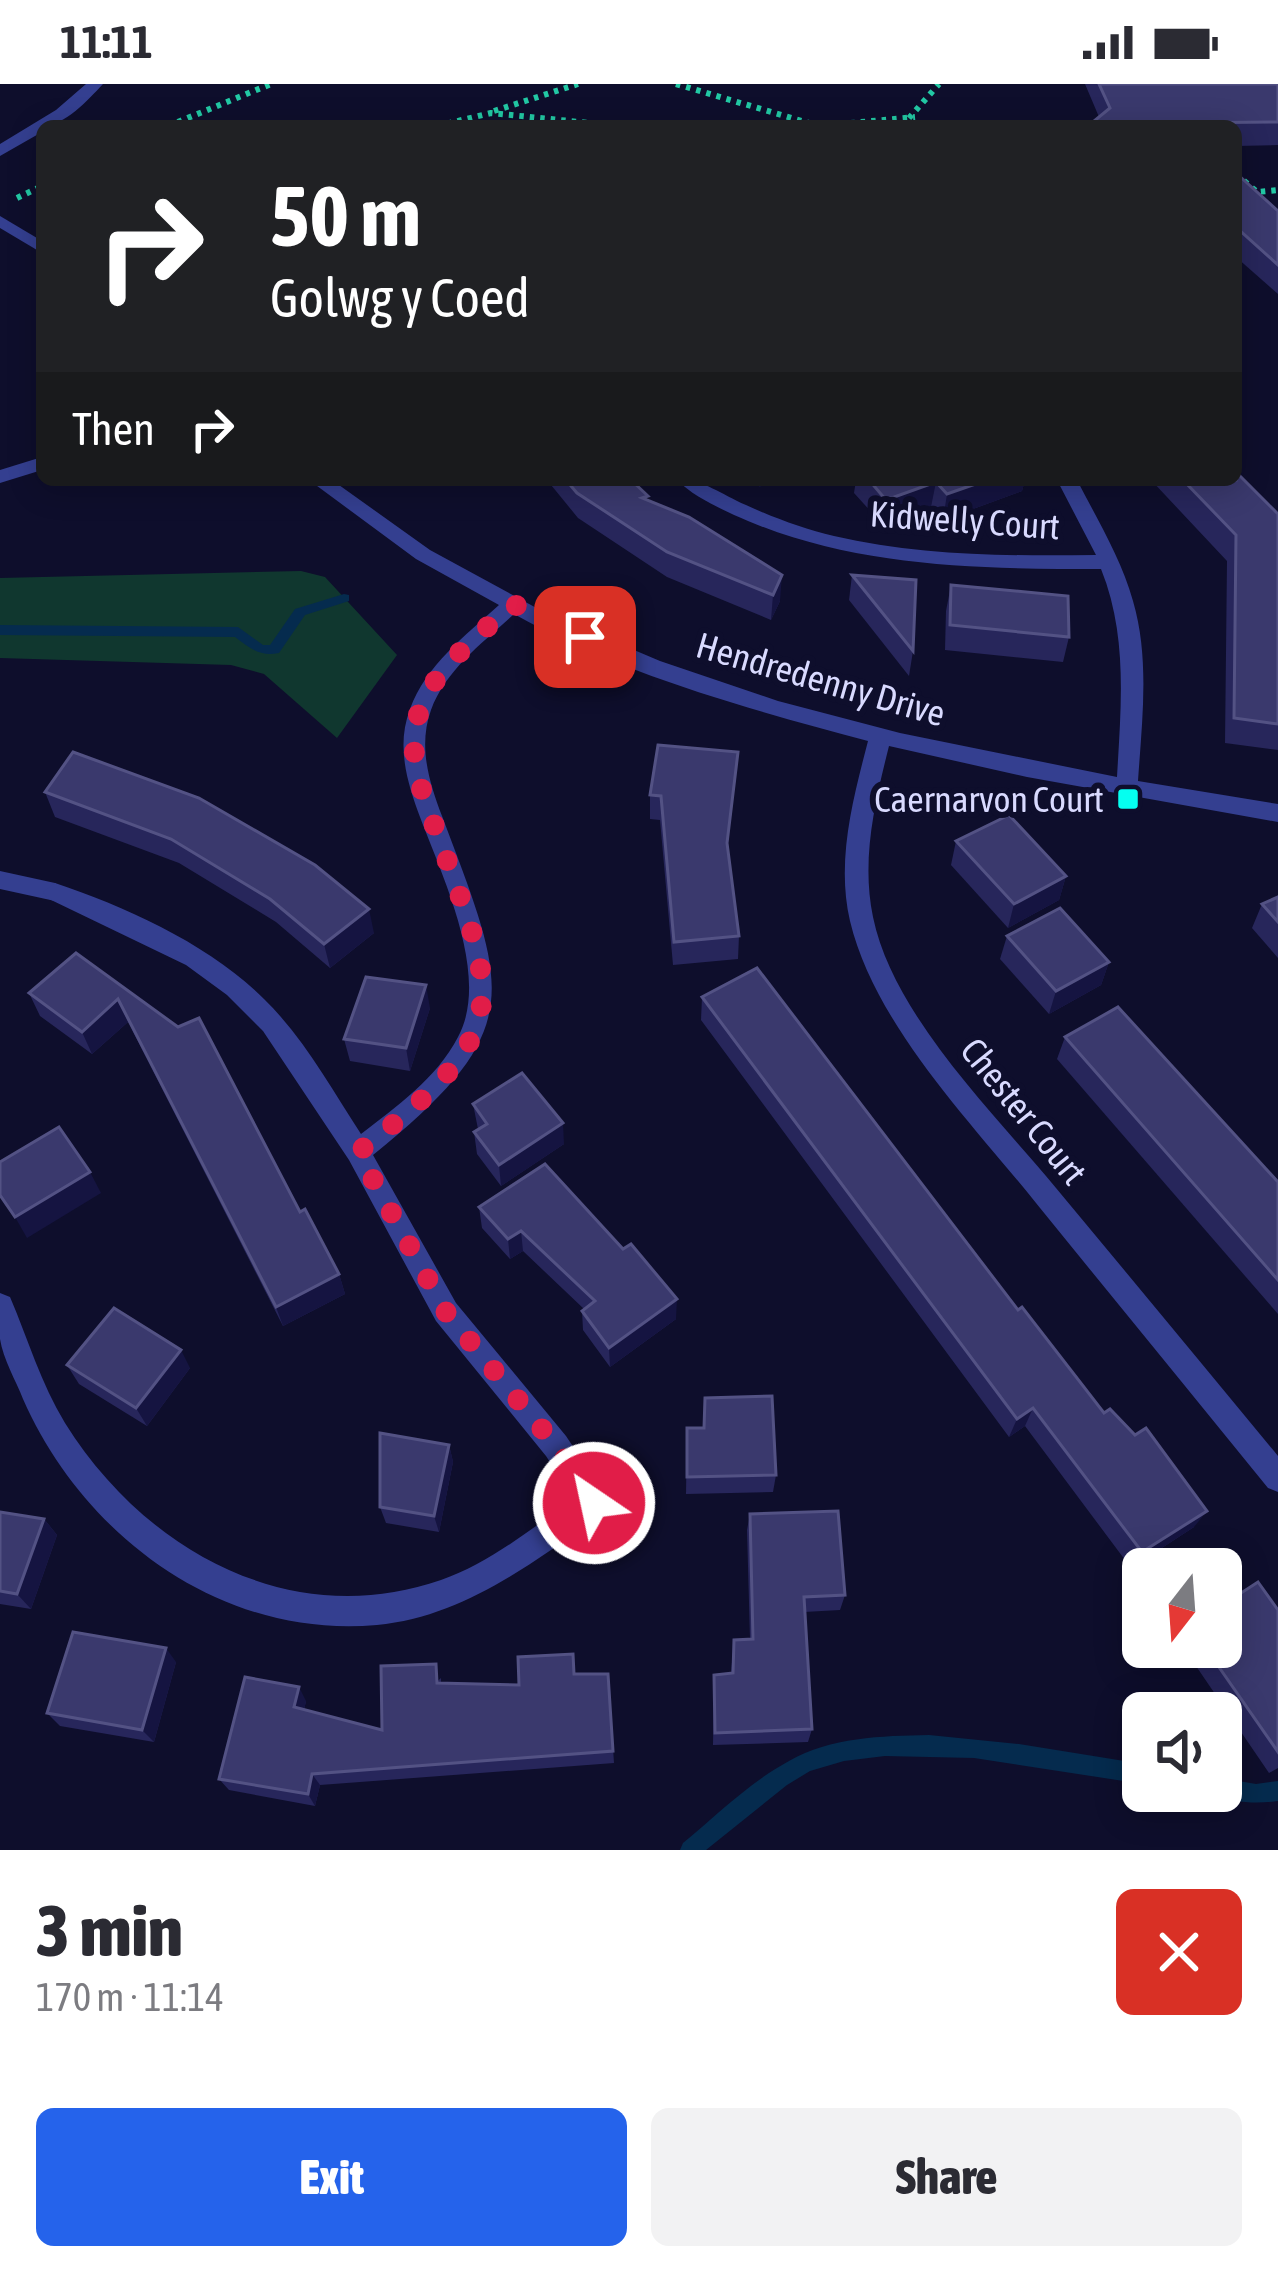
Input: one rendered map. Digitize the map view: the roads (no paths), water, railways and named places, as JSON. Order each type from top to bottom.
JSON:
[{"type":"street","points":[[51,120],[95,84]]},
{"type":"street","points":[[0,152],[36,129]]},
{"type":"street","points":[[0,221],[36,244]]},
{"type":"street","points":[[0,478],[36,465]]},
{"type":"street","name":"Hendredenny Drive","points":[[327,486],[395,536],[513,604],[683,676],[881,734],[1127,787],[1278,812]]},
{"type":"street","name":"Kidwelly Court","points":[[698,486],[767,522],[884,551],[988,562],[1108,562]]},
{"type":"street","points":[[1070,486],[1108,562],[1126,614],[1131,657],[1127,787]]},
{"type":"street","points":[[358,1152],[452,1075],[479,1014],[484,983],[480,949],[421,789],[414,734],[432,683],[513,604]]},
{"type":"street","name":"Chester Court","points":[[881,734],[858,813],[853,854],[855,896],[883,979],[911,1027],[955,1084],[1278,1478]]},
{"type":"street","points":[[0,880],[56,892],[172,945],[238,989],[288,1044],[358,1152],[446,1312],[556,1446],[594,1503],[504,1565],[438,1597],[380,1611],[322,1614],[265,1604],[205,1580],[145,1538],[89,1484],[53,1431],[0,1306]]},
{"type":"waterway","points":[[0,630],[238,632],[260,649],[274,650],[300,612],[344,598]]},
{"type":"waterway","points":[[690,1850],[794,1768],[844,1751],[885,1746],[974,1748],[1122,1770]]},
{"type":"waterway","points":[[1242,1792],[1278,1791]]},
{"type":"place","name":"Caernarvon Court","points":[[1128,799]]}]
